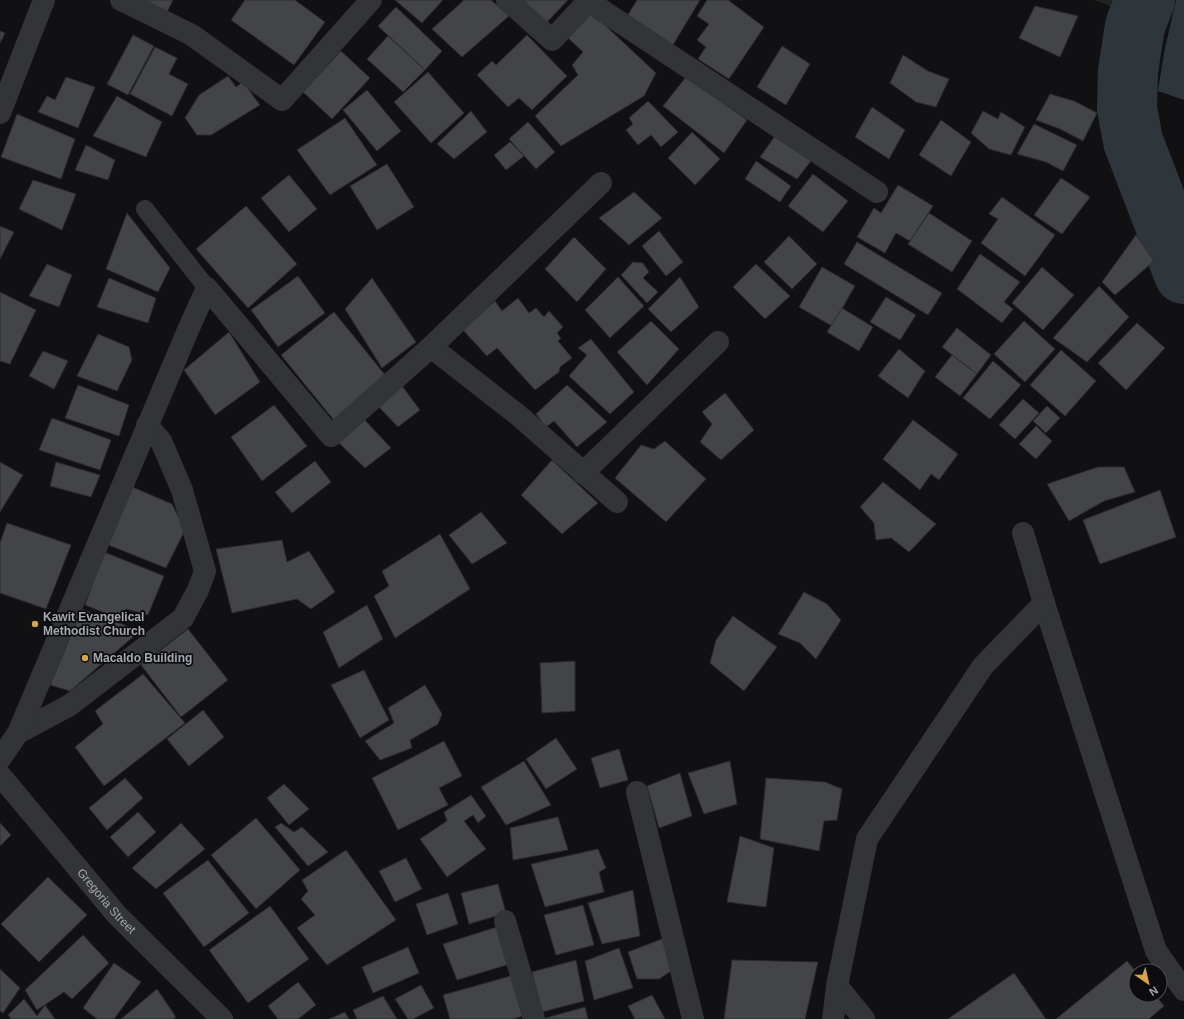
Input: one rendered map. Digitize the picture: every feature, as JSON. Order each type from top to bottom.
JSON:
[{"type":"street","points":[[0,113],[44,0]]},
{"type":"street","points":[[121,0],[192,36],[282,100],[371,0]]},
{"type":"street","points":[[507,0],[552,40],[588,1],[877,192]]},
{"type":"street","points":[[0,759],[18,733],[147,425],[207,288],[331,436],[431,347],[601,183]]},
{"type":"street","points":[[583,473],[718,342]]},
{"type":"street","points":[[431,347],[518,415],[617,502]]},
{"type":"street","points":[[18,733],[70,705],[183,618],[198,590],[205,571],[182,490],[161,442],[147,425]]},
{"type":"street","points":[[1023,533],[1044,603],[1156,951],[1184,990]]},
{"type":"street","points":[[833,1019],[837,986],[867,839],[983,666],[1044,603]]},
{"type":"street","name":"Gregoria Street","points":[[0,775],[117,915],[222,1019]]},
{"type":"street","points":[[637,792],[693,1019]]},
{"type":"street","points":[[505,922],[534,1019]]},
{"type":"street","points":[[837,986],[864,1019]]},
{"type":"lane","points":[[145,209],[207,288]]},
{"type":"shaded area","points":[[1094,0],[1130,0],[1126,12]]},
{"type":"shaded area","points":[[1176,0],[1184,0],[1184,100],[1158,91],[1164,53]]},
{"type":"building","points":[[142,0],[173,0],[167,12]]},
{"type":"building","points":[[245,0],[295,0],[325,22],[294,65],[231,20]]},
{"type":"building","points":[[395,0],[443,0],[422,23]]},
{"type":"building","points":[[464,0],[491,0],[509,16],[462,57],[432,29]]},
{"type":"building","points":[[522,0],[568,0],[547,22]]},
{"type":"building","points":[[637,0],[700,0],[673,45],[626,18]]},
{"type":"building","points":[[707,0],[728,0],[764,27],[729,79],[698,59],[706,47],[697,40],[709,24],[697,16]]},
{"type":"building","points":[[1035,6],[1078,16],[1060,57],[1019,38]]},
{"type":"building","points":[[396,7],[442,51],[425,70],[378,26]]},
{"type":"building","points":[[592,13],[656,73],[644,96],[561,146],[535,116],[578,75],[572,65],[583,52],[568,38]]},
{"type":"building","points":[[0,31],[5,33],[0,43]]},
{"type":"building","points":[[133,35],[154,46],[128,95],[107,84]]},
{"type":"building","points":[[527,35],[567,76],[532,110],[519,98],[508,107],[477,75],[492,61],[496,65]]},
{"type":"building","points":[[388,36],[425,70],[403,92],[367,59]]},
{"type":"building","points":[[782,46],[810,64],[786,105],[757,87]]},
{"type":"building","points":[[155,47],[177,58],[169,74],[188,84],[172,116],[130,94]]},
{"type":"building","points":[[341,51],[370,78],[332,119],[303,92]]},
{"type":"building","points":[[903,55],[928,71],[949,79],[936,107],[916,102],[890,83]]},
{"type":"building","points":[[428,72],[464,113],[431,143],[394,102]]},
{"type":"building","points":[[228,76],[236,87],[243,82],[260,105],[211,135],[197,135],[185,118],[199,95]]},
{"type":"building","points":[[66,77],[95,87],[78,128],[38,112],[47,96],[55,100]]},
{"type":"building","points":[[686,77],[747,120],[724,153],[663,106]]},
{"type":"building","points":[[367,90],[401,131],[377,151],[343,110]]},
{"type":"building","points":[[1050,94],[1074,101],[1097,113],[1083,141],[1060,129],[1036,120]]},
{"type":"building","points":[[117,96],[162,122],[146,157],[93,136]]},
{"type":"building","points":[[648,101],[678,132],[661,147],[651,135],[638,145],[626,130],[633,124],[629,118]]},
{"type":"building","points":[[872,107],[905,130],[889,159],[855,137]]},
{"type":"building","points":[[471,111],[487,132],[454,159],[437,144]]},
{"type":"building","points":[[983,111],[998,119],[1001,112],[1025,127],[1011,155],[989,149],[971,133]]},
{"type":"building","points":[[17,114],[75,139],[61,179],[1,157]]},
{"type":"building","points":[[345,118],[377,165],[330,195],[297,150]]},
{"type":"building","points":[[941,120],[971,142],[951,176],[919,155]]},
{"type":"building","points":[[528,122],[555,152],[536,169],[509,139]]},
{"type":"building","points":[[1034,124],[1077,145],[1063,171],[1046,162],[1017,154]]},
{"type":"building","points":[[692,132],[720,159],[695,185],[668,158]]},
{"type":"building","points":[[775,136],[811,161],[797,179],[760,157]]},
{"type":"building","points":[[510,142],[524,156],[506,170],[494,155]]},
{"type":"building","points":[[86,145],[115,160],[108,180],[75,170]]},
{"type":"building","points":[[756,161],[791,186],[780,202],[745,179]]},
{"type":"building","points":[[387,164],[414,207],[377,230],[350,186]]},
{"type":"building","points":[[813,174],[848,201],[823,232],[788,206]]},
{"type":"building","points":[[289,175],[317,209],[289,232],[261,198]]},
{"type":"building","points":[[1061,178],[1090,197],[1062,234],[1034,215]]},
{"type":"building","points":[[33,180],[76,194],[62,230],[19,209]]},
{"type":"building","points":[[898,185],[933,206],[910,241],[896,233],[885,253],[857,237],[874,208],[881,213]]},
{"type":"building","points":[[634,192],[662,218],[629,245],[599,218]]},
{"type":"building","points":[[1002,197],[1055,235],[1025,276],[981,243],[998,219],[989,214]]},
{"type":"building","points":[[246,206],[297,264],[248,308],[196,249]]},
{"type":"building","points":[[127,213],[170,268],[158,292],[106,269]]},
{"type":"building","points":[[929,213],[972,241],[952,272],[908,244]]},
{"type":"building","points":[[0,226],[14,232],[0,259]]},
{"type":"building","points":[[659,231],[683,262],[666,276],[642,246]]},
{"type":"building","points":[[1136,235],[1154,261],[1115,295],[1102,282]]},
{"type":"building","points":[[789,236],[817,264],[792,289],[764,262]]},
{"type":"building","points":[[574,237],[606,269],[577,302],[545,269]]},
{"type":"building","points":[[857,242],[942,293],[928,315],[844,264]]},
{"type":"building","points":[[980,254],[1020,282],[1004,302],[1013,309],[1002,323],[957,289]]},
{"type":"building","points":[[633,262],[643,263],[649,272],[643,278],[658,292],[647,303],[621,275]]},
{"type":"building","points":[[47,264],[72,275],[59,307],[29,296]]},
{"type":"building","points":[[756,264],[790,296],[765,319],[733,287]]},
{"type":"building","points":[[822,267],[855,286],[832,326],[799,307]]},
{"type":"building","points":[[1042,267],[1074,295],[1043,330],[1012,303]]},
{"type":"building","points":[[298,276],[325,313],[278,347],[251,310]]},
{"type":"building","points":[[618,277],[644,306],[610,338],[585,310]]},
{"type":"building","points":[[680,277],[699,307],[671,332],[648,309]]},
{"type":"building","points":[[109,278],[156,298],[148,323],[97,307]]},
{"type":"building","points":[[372,278],[416,342],[382,368],[345,309]]},
{"type":"building","points":[[1099,286],[1129,317],[1087,362],[1053,338]]},
{"type":"building","points":[[0,292],[36,310],[10,364],[0,361]]},
{"type":"building","points":[[886,297],[916,315],[900,340],[870,322]]},
{"type":"building","points":[[518,298],[529,313],[536,308],[544,317],[549,311],[563,327],[557,333],[561,338],[558,341],[572,358],[560,367],[559,372],[535,390],[497,348],[487,356],[463,330],[495,301],[502,311]]},
{"type":"building","points":[[842,308],[873,327],[859,351],[827,332]]},
{"type":"building","points":[[334,312],[390,381],[337,424],[281,355]]},
{"type":"building","points":[[651,321],[679,349],[647,385],[617,352]]},
{"type":"building","points":[[1024,321],[1055,349],[1025,382],[994,354]]},
{"type":"building","points":[[1137,323],[1165,348],[1126,390],[1098,363]]},
{"type":"building","points":[[957,328],[991,355],[977,374],[942,347]]},
{"type":"building","points":[[229,332],[260,382],[215,415],[184,370]]},
{"type":"building","points":[[98,334],[129,347],[132,360],[117,391],[77,376]]},
{"type":"building","points":[[591,339],[634,392],[610,414],[569,376],[587,355],[578,348]]},
{"type":"building","points":[[899,349],[925,371],[908,398],[878,376]]},
{"type":"building","points":[[1061,350],[1096,381],[1065,416],[1030,385]]},
{"type":"building","points":[[43,351],[68,361],[54,389],[29,376]]},
{"type":"building","points":[[952,355],[977,374],[960,396],[935,377]]},
{"type":"building","points":[[993,361],[1021,385],[990,419],[963,398]]},
{"type":"building","points":[[78,385],[129,405],[119,436],[65,418]]},
{"type":"building","points":[[567,385],[607,422],[577,447],[554,421],[546,427],[536,414]]},
{"type":"building","points":[[402,386],[420,410],[398,427],[378,406]]},
{"type":"building","points":[[725,393],[754,430],[721,460],[700,442],[712,424],[702,412]]},
{"type":"building","points":[[1023,399],[1039,413],[1015,439],[999,425]]},
{"type":"building","points":[[274,405],[307,446],[262,481],[231,437]]},
{"type":"building","points":[[1047,406],[1060,418],[1046,433],[1033,421]]},
{"type":"building","points":[[52,418],[111,440],[100,470],[39,450]]},
{"type":"building","points":[[363,418],[391,448],[365,468],[338,442]]},
{"type":"building","points":[[913,420],[958,454],[939,480],[931,474],[920,490],[883,459]]},
{"type":"building","points":[[1036,426],[1052,441],[1036,459],[1019,444]]},
{"type":"building","points":[[665,441],[706,479],[666,522],[615,478],[641,445],[654,449]]},
{"type":"building","points":[[552,460],[598,503],[562,534],[521,495]]},
{"type":"building","points":[[315,461],[331,482],[292,513],[275,492]]},
{"type":"building","points":[[0,462],[23,475],[0,512]]},
{"type":"building","points":[[56,462],[100,475],[91,497],[50,486]]},
{"type":"building","points":[[1098,467],[1124,467],[1135,492],[1104,501],[1069,521],[1047,484]]},
{"type":"building","points":[[883,482],[936,524],[909,552],[891,538],[876,540],[874,523],[860,507]]},
{"type":"building","points":[[130,486],[172,504],[185,530],[166,568],[106,544]]},
{"type":"building","points":[[1160,490],[1176,537],[1100,564],[1083,520]]},
{"type":"building","points":[[481,512],[507,543],[472,564],[449,535]]},
{"type":"building","points":[[7,523],[71,545],[46,609],[0,593],[0,543]]},
{"type":"building","points":[[440,534],[470,589],[395,638],[374,596],[389,586],[382,571]]},
{"type":"building","points":[[282,540],[287,562],[309,551],[335,592],[311,609],[297,599],[232,613],[216,549]]},
{"type":"building","points":[[104,552],[164,576],[148,615],[126,609],[120,619],[85,605]]},
{"type":"building","points":[[804,592],[827,604],[841,620],[816,659],[800,643],[778,634]]},
{"type":"building","points":[[367,605],[383,639],[339,668],[323,632]]},
{"type":"building","name":"Macaldo Building","points":[[82,609],[140,631],[70,691],[50,685]]},
{"type":"building","points":[[733,616],[777,647],[744,691],[710,663],[716,640]]},
{"type":"building","points":[[188,629],[228,680],[181,717],[141,665]]},
{"type":"building","points":[[575,661],[575,711],[542,713],[540,663]]},
{"type":"building","points":[[364,670],[389,720],[360,738],[331,685]]},
{"type":"building","points":[[143,674],[185,723],[104,786],[75,747],[103,724],[95,711]]},
{"type":"building","points":[[425,685],[442,714],[438,724],[410,740],[412,748],[380,760],[365,741],[394,723],[388,708]]},
{"type":"building","points":[[203,710],[224,737],[189,766],[167,739]]},
{"type":"building","points":[[556,738],[577,769],[546,789],[526,759]]},
{"type":"building","points":[[444,741],[462,776],[439,788],[448,805],[398,830],[372,778]]},
{"type":"building","points":[[619,749],[628,780],[600,788],[591,758]]},
{"type":"building","points":[[524,761],[551,805],[506,825],[481,787]]},
{"type":"building","points":[[730,761],[737,804],[704,814],[688,773]]},
{"type":"building","points":[[680,773],[692,816],[659,828],[647,786]]},
{"type":"building","points":[[125,778],[143,798],[107,830],[89,808]]},
{"type":"building","points":[[766,778],[825,782],[842,789],[837,820],[824,821],[819,851],[760,839]]},
{"type":"building","points":[[284,784],[309,809],[289,825],[267,798]]},
{"type":"building","points":[[471,795],[486,816],[478,823],[473,815],[464,821],[486,849],[447,877],[420,839],[447,821],[444,812]]},
{"type":"building","points":[[138,812],[156,832],[128,857],[110,837]]},
{"type":"building","points":[[558,817],[568,850],[513,860],[510,828]]},
{"type":"building","points":[[256,818],[300,870],[256,909],[211,855]]},
{"type":"building","points":[[0,823],[11,835],[0,846]]},
{"type":"building","points":[[181,823],[205,849],[156,889],[132,868]]},
{"type":"building","points":[[281,823],[294,832],[302,827],[328,852],[308,866],[275,827]]},
{"type":"building","points":[[740,836],[774,848],[766,907],[727,902]]},
{"type":"building","points":[[598,849],[606,868],[599,872],[604,892],[545,907],[531,864]]},
{"type":"building","points":[[346,850],[396,920],[327,965],[297,928],[315,915],[301,899],[308,891],[302,880]]},
{"type":"building","points":[[406,858],[422,889],[395,902],[379,871]]},
{"type":"building","points":[[208,860],[249,913],[204,947],[163,893]]},
{"type":"building","points":[[48,877],[87,915],[39,962],[1,924]]},
{"type":"building","points":[[498,884],[506,913],[469,924],[461,893]]},
{"type":"building","points":[[633,890],[640,936],[602,944],[588,903]]},
{"type":"building","points":[[448,893],[458,924],[427,935],[416,904]]},
{"type":"building","points":[[583,905],[594,945],[556,955],[544,915]]},
{"type":"building","points":[[270,906],[309,959],[248,1003],[209,950]]},
{"type":"building","points":[[500,926],[510,964],[457,980],[443,944]]},
{"type":"building","points":[[83,935],[109,963],[72,999],[64,992],[37,1010],[25,990]]},
{"type":"building","points":[[662,939],[674,969],[659,979],[637,979],[628,952]]},
{"type":"building","points":[[408,947],[419,973],[373,993],[362,967]]},
{"type":"building","points":[[619,948],[633,988],[594,1000],[585,961]]},
{"type":"building","points":[[576,960],[584,1001],[542,1012],[532,972]]},
{"type":"building","points":[[732,960],[818,962],[805,1019],[724,1019]]},
{"type":"building","points":[[1127,961],[1129,963],[1128,1003],[1162,1003],[1164,1006],[1149,1019],[1056,1019]]},
{"type":"building","points":[[114,963],[141,982],[114,1019],[97,1019],[83,1008]]},
{"type":"building","points":[[0,969],[20,988],[3,1013],[0,1011]]},
{"type":"building","points":[[1014,973],[1046,1019],[948,1019]]},
{"type":"building","points":[[514,975],[526,1015],[513,1019],[450,1019],[443,995]]},
{"type":"building","points":[[298,982],[316,1005],[298,1019],[278,1019],[268,1006]]},
{"type":"building","points":[[421,985],[434,1008],[413,1019],[408,1019],[395,999]]},
{"type":"building","points":[[157,989],[176,1017],[173,1019],[121,1019]]},
{"type":"building","points":[[652,995],[665,1019],[635,1019],[628,1006]]},
{"type":"building","points":[[383,996],[397,1019],[357,1019],[353,1010]]},
{"type":"building","points":[[24,999],[37,1016],[45,1005],[55,1019],[11,1019],[8,1015]]},
{"type":"building","points":[[585,1007],[588,1019],[542,1019]]},
{"type":"building","points":[[345,1012],[349,1019],[329,1019]]},
{"type":"waterway","points":[[1145,0],[1135,26],[1128,71],[1127,108],[1133,141],[1184,274]]},
{"type":"place","name":"Kawit Evangelical Methodist Church","points":[[35,624]]},
{"type":"place","name":"Macaldo Building","points":[[85,658]]}]
